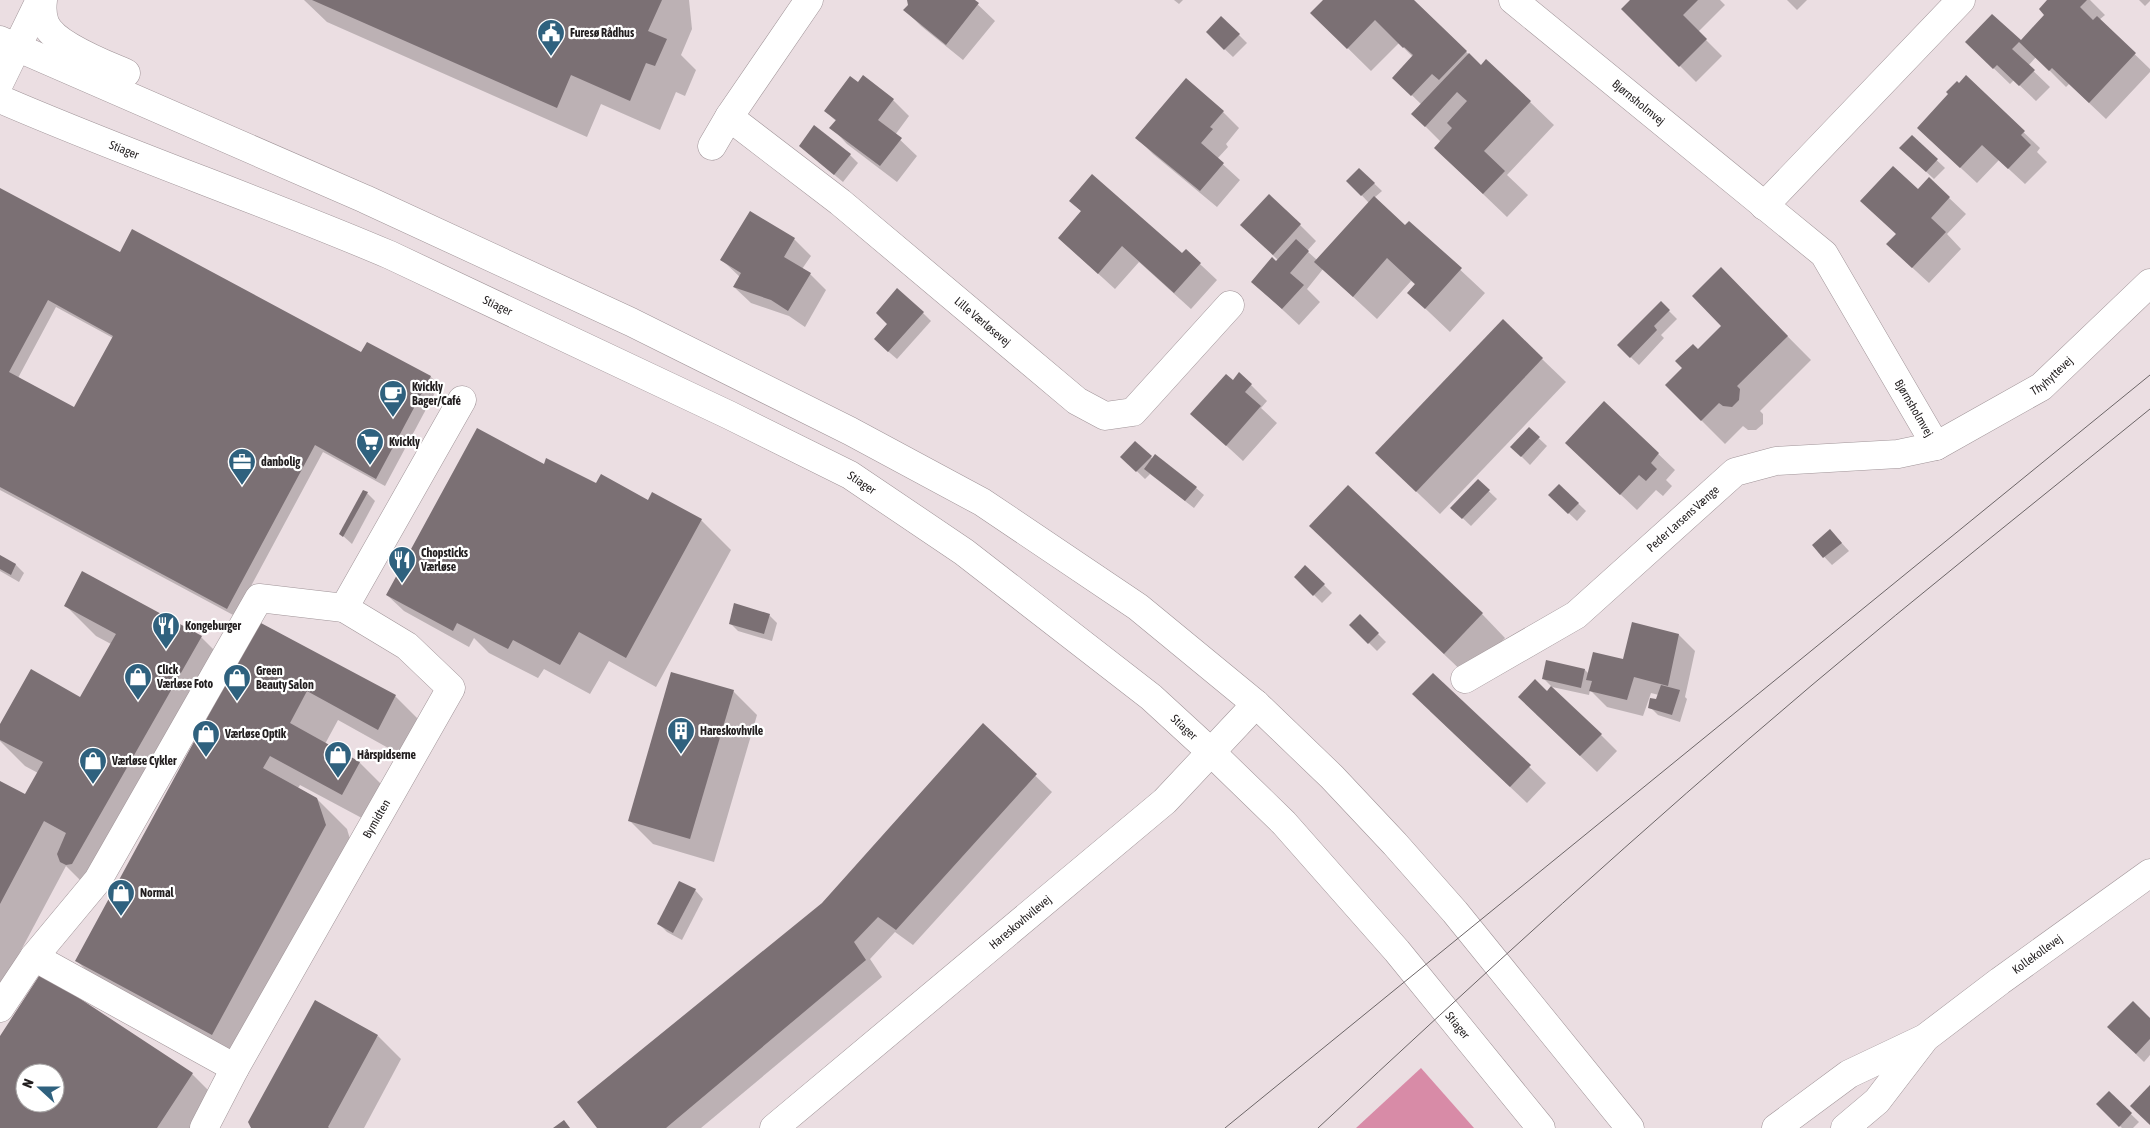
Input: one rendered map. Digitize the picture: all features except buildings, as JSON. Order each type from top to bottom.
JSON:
[{"type":"street","points":[[0,82],[8,44],[41,0]]},
{"type":"street","points":[[41,0],[42,14],[46,25],[60,40],[96,60],[215,112],[244,146]]},
{"type":"street","points":[[712,146],[729,117],[809,0]]},
{"type":"street","name":"Bjørnsholmvej","points":[[1513,0],[1824,254],[1936,446]]},
{"type":"street","points":[[1764,206],[1961,0]]},
{"type":"street","points":[[8,44],[244,146],[631,322],[850,432],[982,502],[1138,607],[1256,704],[1332,777],[1455,912],[1630,1128]]},
{"type":"street","name":"Stiager","points":[[0,100],[390,255],[729,415],[850,475],[964,552],[1151,697],[1212,752],[1284,823],[1340,884],[1541,1128]]},
{"type":"street","name":"Lille Værløsevej","points":[[729,117],[840,202],[1077,401],[1105,416],[1132,412],[1230,305]]},
{"type":"street","name":"Thyhyttevej","points":[[1936,446],[2042,387],[2150,283]]},
{"type":"street","points":[[344,608],[462,400]]},
{"type":"street","name":"Peder Larsens Vænge","points":[[1465,679],[1576,615],[1735,472],[1776,461],[1898,454],[1936,446]]},
{"type":"street","name":"Bymidten","points":[[0,1008],[34,957],[98,880],[259,598],[344,608],[407,646],[451,688],[235,1068],[204,1128]]},
{"type":"street","name":"Hareskovhvilevej","points":[[774,1128],[1166,801],[1256,704]]},
{"type":"street","name":"Kollekollevej","points":[[1776,1128],[1849,1074],[1926,1038],[2000,981],[2150,873]]},
{"type":"street","points":[[34,957],[235,1068]]},
{"type":"street","name":"Kollekollevej","points":[[1845,1128],[1877,1101],[1926,1038]]},
{"type":"shaded area","points":[[1421,1068],[1474,1128],[1356,1128]]},
{"type":"tram line","points":[[1225,1128],[2150,375]]},
{"type":"tram line","points":[[1318,1128],[1686,793],[1896,615],[2150,409]]},
{"type":"place","name":"Furesø Rådhus","points":[[551,57]]},
{"type":"place","name":"Kvickly Bager/Café","points":[[393,418]]},
{"type":"place","name":"Kvickly","points":[[370,466]]},
{"type":"place","name":"danbolig","points":[[242,486]]},
{"type":"place","name":"Chopsticks Værløse","points":[[402,584]]},
{"type":"place","name":"Kongeburger","points":[[166,650]]},
{"type":"place","name":"Click Værløse Foto","points":[[138,701]]},
{"type":"place","name":"Green Beauty Salon","points":[[237,702]]},
{"type":"place","name":"Hareskovhvile","points":[[681,755]]},
{"type":"place","name":"Værløse Optik","points":[[206,758]]},
{"type":"place","name":"Hårspidserne","points":[[338,779]]},
{"type":"place","name":"Værløse Cykler","points":[[93,785]]},
{"type":"place","name":"Normal","points":[[121,917]]}]
